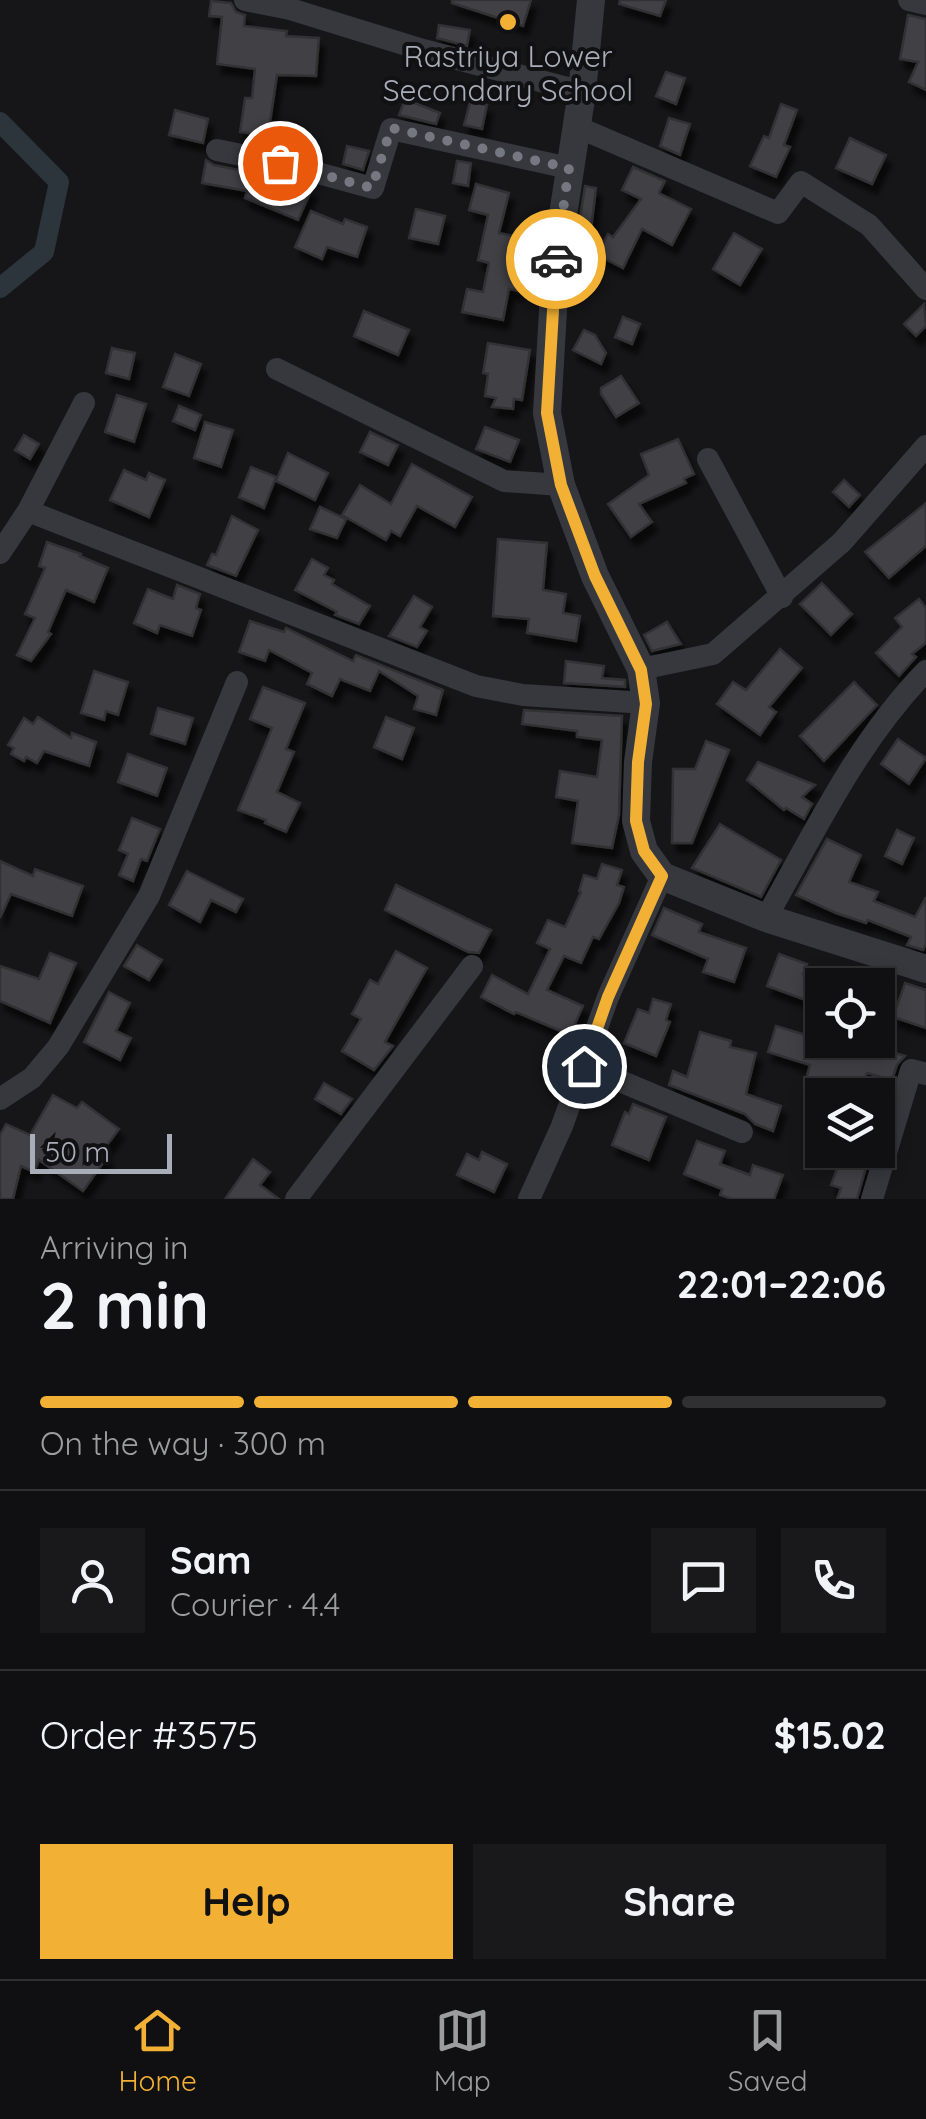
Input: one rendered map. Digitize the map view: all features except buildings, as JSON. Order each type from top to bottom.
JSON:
[{"type":"street","points":[[246,0],[582,92]]},
{"type":"street","points":[[591,0],[582,92],[556,260],[547,413],[561,485],[595,576],[641,670],[646,704],[638,762],[636,821],[644,851],[662,876],[766,918],[926,968]]},
{"type":"street","points":[[909,0],[926,4]]},
{"type":"street","points":[[575,126],[778,213],[801,182],[869,225],[926,289]]},
{"type":"street","points":[[217,150],[372,188],[391,128],[569,168]]},
{"type":"street","points":[[278,369],[504,482],[561,485]]},
{"type":"street","points":[[0,553],[28,511],[84,404]]},
{"type":"street","points":[[641,670],[713,654],[842,542],[926,446]]},
{"type":"street","points":[[708,458],[782,597]]},
{"type":"street","points":[[28,511],[476,686],[523,695],[646,704]]},
{"type":"street","points":[[766,918],[817,820],[884,719],[926,671]]},
{"type":"street","points":[[0,1099],[32,1078],[58,1047],[150,896],[180,828],[219,718],[237,682]]},
{"type":"street","points":[[529,1199],[562,1126],[608,997],[662,876]]},
{"type":"street","points":[[296,1199],[472,966]]},
{"type":"street","points":[[584,1066],[742,1132]]},
{"type":"street","points":[[872,1199],[910,1070],[926,1074]]},
{"type":"waterway","points":[[0,122],[59,182],[44,252],[0,288]]},
{"type":"way so far","points":[[280,163],[372,188],[391,128],[569,168],[556,259]]},
{"type":"place","name":"Rastriya Lower Secondary School","points":[[508,22]]},
{"type":"route","points":[[556,259],[547,413],[561,485],[595,576],[641,670],[646,704],[638,762],[636,821],[644,851],[662,876],[608,997],[584,1066]]}]
